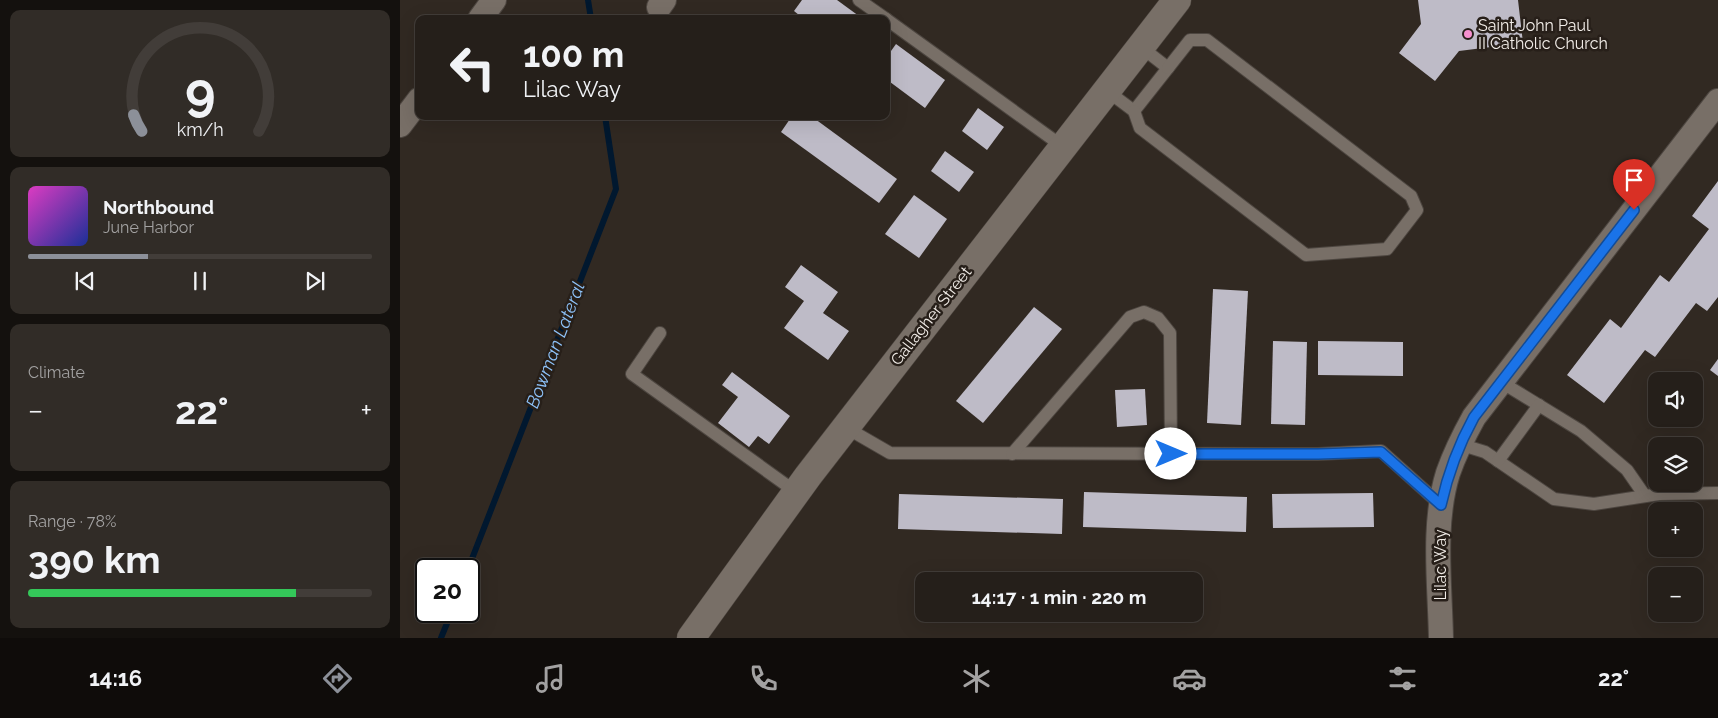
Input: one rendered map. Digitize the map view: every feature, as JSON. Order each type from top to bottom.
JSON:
[{"type":"street","points":[[483,15],[494,0]]},
{"type":"street","name":"Gallagher Street","points":[[691,638],[796,492],[1062,146],[1178,0]]},
{"type":"street","name":"Lilac Way","points":[[1441,638],[1439,546],[1441,505],[1448,474],[1459,444],[1474,417],[1718,102]]},
{"type":"street","points":[[400,125],[415,105]]},
{"type":"lane","points":[[860,0],[881,15]]},
{"type":"lane","points":[[890,22],[1062,146]]},
{"type":"lane","points":[[1106,90],[1134,110],[1140,128],[1306,255],[1387,249],[1417,210],[1411,196],[1207,40],[1190,40],[1134,110]]},
{"type":"lane","points":[[1141,47],[1168,68]]},
{"type":"lane","points":[[1012,454],[1130,318],[1144,312],[1158,318],[1170,333],[1171,454]]},
{"type":"lane","points":[[660,333],[632,374],[796,492]]},
{"type":"lane","points":[[1501,382],[1587,436],[1627,470],[1645,496]]},
{"type":"lane","points":[[1498,460],[1539,405]]},
{"type":"lane","points":[[846,427],[890,453],[1318,454],[1381,452],[1441,505]]},
{"type":"lane","points":[[1459,444],[1485,452],[1554,499],[1594,504],[1645,496],[1718,494]]},
{"type":"building","points":[[802,0],[837,0],[858,15],[799,15],[794,11]]},
{"type":"building","name":"Saint John Paul II Catholic Church","points":[[1418,0],[1518,0],[1523,43],[1459,51],[1435,81],[1399,53],[1421,24]]},
{"type":"building","points":[[896,44],[945,80],[925,108],[890,82],[890,52]]},
{"type":"building","points":[[978,108],[1004,127],[987,150],[962,131]]},
{"type":"building","points":[[789,120],[816,120],[897,179],[879,203],[781,132]]},
{"type":"building","points":[[945,151],[974,172],[959,192],[931,171]]},
{"type":"building","points":[[1718,181],[1718,297],[1707,311],[1696,303],[1655,357],[1645,350],[1604,403],[1567,375],[1610,319],[1621,328],[1660,275],[1669,282],[1709,229],[1692,216]]},
{"type":"building","points":[[914,195],[947,219],[919,258],[885,234]]},
{"type":"building","points":[[801,265],[838,292],[823,313],[849,331],[828,360],[784,328],[804,301],[785,287]]},
{"type":"building","points":[[1213,289],[1248,291],[1241,425],[1207,423]]},
{"type":"building","points":[[1034,307],[1062,329],[983,423],[956,401]]},
{"type":"building","points":[[1273,341],[1307,342],[1305,425],[1271,424]]},
{"type":"building","points":[[1318,341],[1403,342],[1403,376],[1318,375]]},
{"type":"building","points":[[1718,359],[1718,376],[1710,370]]},
{"type":"building","points":[[732,372],[790,416],[769,444],[758,436],[749,447],[718,423],[738,397],[722,385]]},
{"type":"building","points":[[1145,389],[1147,425],[1117,427],[1115,390]]},
{"type":"building","points":[[1084,492],[1247,497],[1246,532],[1083,527]]},
{"type":"building","points":[[1373,493],[1374,527],[1273,528],[1272,494]]},
{"type":"building","points":[[899,494],[1063,499],[1062,534],[898,529]]},
{"type":"waterway","name":"Bowman Lateral","points":[[588,0],[590,15]]},
{"type":"waterway","name":"Bowman Lateral","points":[[472,558],[616,189],[606,120]]},
{"type":"waterway","name":"Bowman Lateral","points":[[441,638],[447,623]]},
{"type":"place","name":"Saint John Paul II Catholic Church","points":[[1468,34]]},
{"type":"route","points":[[1171,454],[1381,452],[1441,505],[1448,474],[1459,444],[1474,417],[1634,210]]}]
